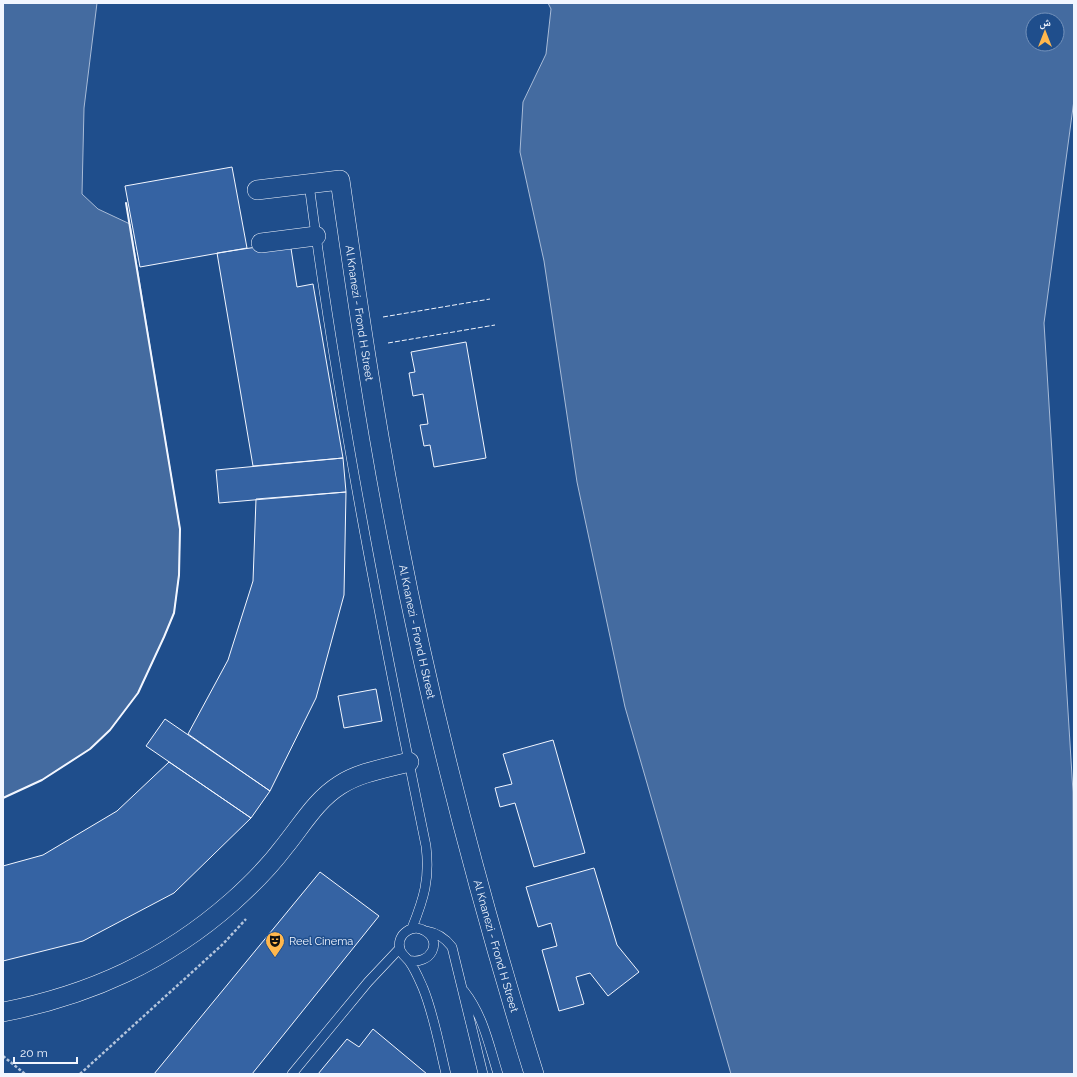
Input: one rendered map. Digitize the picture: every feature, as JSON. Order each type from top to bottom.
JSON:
[{"type":"street","name":"Al Knanezi - Frond H Street","points":[[309,184],[340,180],[357,305],[376,420],[421,650],[476,878],[534,1074]]},
{"type":"street","points":[[257,190],[309,184]]},
{"type":"street","points":[[262,243],[316,236]]},
{"type":"street","points":[[3,1012],[35,1006],[99,985],[140,966],[173,947],[203,926],[259,876],[284,848],[316,805],[328,793],[341,784],[356,777],[409,762]]},
{"type":"lane","points":[[309,184],[357,491],[428,860],[426,890],[412,928]]},
{"type":"lane","points":[[446,1074],[428,1000],[416,973],[403,955],[400,948],[402,936],[406,931],[412,928],[419,928],[434,932],[441,936],[452,947],[483,1074]]},
{"type":"lane","points":[[408,960],[415,962],[423,961],[429,956],[434,943],[431,936],[426,931]]},
{"type":"lane","points":[[292,1074],[373,976],[400,948]]},
{"type":"lane","points":[[462,989],[478,1012],[498,1074]]},
{"type":"path","points":[[80,1074],[223,944],[247,917]]},
{"type":"path","points":[[3,1056],[25,1074]]},
{"type":"water","points":[[3,3],[97,3],[84,108],[82,194],[98,209],[130,224],[180,529],[179,575],[174,613],[138,693],[110,730],[90,749],[42,780],[3,798]]},
{"type":"water","points":[[548,3],[1074,3],[1074,100],[1044,323],[1073,792],[1074,1074],[731,1074],[625,707],[577,482],[544,261],[520,152],[523,102],[546,54],[551,9]]},
{"type":"building","points":[[232,167],[247,248],[140,267],[125,186]]},
{"type":"building","points":[[290,242],[297,287],[313,284],[343,458],[253,466],[217,253]]},
{"type":"building","points":[[466,342],[486,458],[434,467],[430,445],[424,446],[420,425],[428,424],[423,394],[413,396],[409,373],[415,372],[411,352]]},
{"type":"building","points":[[343,458],[346,492],[219,503],[216,470]]},
{"type":"building","points":[[346,492],[344,595],[316,698],[270,791],[188,734],[228,660],[253,581],[256,499]]},
{"type":"building","points":[[376,689],[382,721],[344,728],[338,696]]},
{"type":"building","points":[[165,719],[270,791],[251,818],[146,746]]},
{"type":"building","points":[[553,740],[585,853],[534,867],[515,803],[500,807],[495,788],[512,784],[503,754]]},
{"type":"building","points":[[169,762],[251,818],[174,893],[83,941],[3,961],[3,866],[43,855],[117,811]]},
{"type":"building","points":[[594,868],[617,945],[639,972],[608,996],[590,973],[576,977],[584,1004],[559,1011],[542,950],[557,946],[551,923],[538,927],[526,887]]},
{"type":"building","points":[[320,872],[379,916],[252,1074],[154,1074]]},
{"type":"building","points":[[373,1029],[427,1074],[318,1074],[347,1039],[359,1047]]},
{"type":"fence","points":[[383,317],[490,299]]},
{"type":"fence","points":[[388,343],[495,325]]},
{"type":"wall","points":[[3,798],[42,780],[90,749],[110,730],[138,693],[174,613],[179,575],[180,529],[126,203]]},
{"type":"place","name":"Reel Cinema","points":[[275,958]]}]
